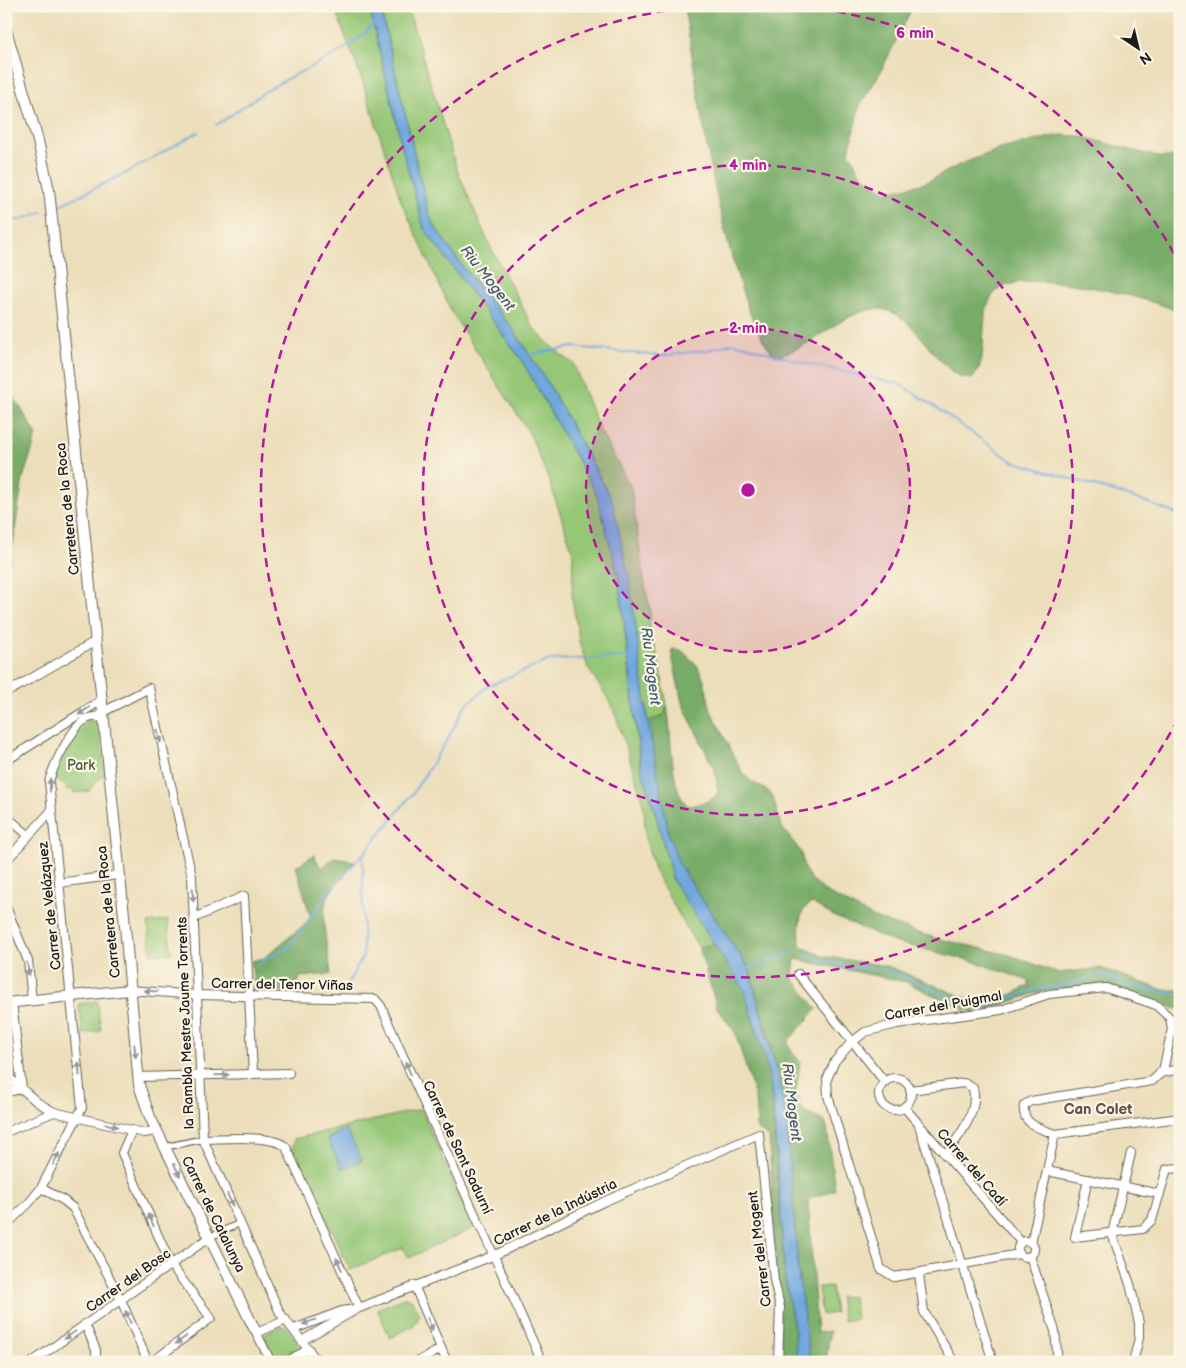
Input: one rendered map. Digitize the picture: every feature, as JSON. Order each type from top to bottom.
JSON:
[{"type":"street","name":"Carretera de la Roca","points":[[6,30],[38,140],[49,190],[138,1077]]},
{"type":"street","points":[[6,693],[94,642]]},
{"type":"street","name":"Carrer de Velázquez","points":[[79,1116],[82,1108],[72,996],[49,782],[52,768],[76,730],[89,718],[101,715],[149,688]]},
{"type":"street","name":"la Rambla Mestre Jaume Torrents","points":[[149,688],[192,877],[203,1139],[280,1313],[303,1340],[318,1362]]},
{"type":"street","points":[[6,761],[100,701]]},
{"type":"street","points":[[69,721],[76,730]]},
{"type":"street","points":[[6,860],[51,811]]},
{"type":"street","points":[[6,816],[28,834]]},
{"type":"street","points":[[59,883],[118,874]]},
{"type":"street","points":[[194,918],[244,896],[253,1074]]},
{"type":"street","points":[[6,907],[28,961],[32,1001]]},
{"type":"street","points":[[798,974],[885,1082]]},
{"type":"street","name":"Carrer del Puigmal","points":[[1019,1254],[919,1274],[894,1277],[881,1269],[828,1096],[827,1079],[835,1061],[852,1042],[865,1032],[897,1024],[1001,1010],[1049,994],[1106,988],[1156,1006],[1170,1018],[1172,1029],[1163,1071],[1160,1074]]},
{"type":"street","points":[[22,1089],[9,1003],[129,990]]},
{"type":"street","name":"Carrer del Tenor Viñas","points":[[129,990],[197,995],[375,999]]},
{"type":"street","name":"Carrer de Sant Sadurní","points":[[375,999],[381,1006],[422,1102],[495,1255],[542,1362]]},
{"type":"street","points":[[1180,1069],[1160,1074],[1152,1081],[1031,1101],[1024,1106],[1023,1114],[1027,1121],[1055,1134],[1180,1118]]},
{"type":"street","points":[[138,1077],[289,1073]]},
{"type":"street","points":[[6,1076],[37,1102],[54,1112],[79,1116],[144,1133],[157,1131]]},
{"type":"street","name":"Carrer de Catalunya","points":[[138,1077],[143,1102],[271,1362]]},
{"type":"street","points":[[897,1079],[903,1081],[910,1090],[910,1098],[904,1107],[889,1109],[881,1102],[880,1088],[885,1082],[897,1079]]},
{"type":"street","points":[[910,1090],[964,1083],[972,1088],[974,1095],[969,1119],[945,1154]]},
{"type":"street","points":[[6,1092],[22,1089]]},
{"type":"street","name":"Carrer del Cadí","points":[[904,1107],[1021,1242]]},
{"type":"street","points":[[6,1132],[54,1112]]},
{"type":"street","points":[[6,1225],[41,1188],[79,1116]]},
{"type":"street","points":[[919,1125],[993,1362]]},
{"type":"street","points":[[132,1130],[122,1153],[171,1265],[211,1318],[152,1362]]},
{"type":"street","name":"Carrer de la Indústria","points":[[303,1340],[359,1308],[495,1255],[602,1202],[759,1134]]},
{"type":"street","name":"Carrer del Mogent","points":[[759,1134],[774,1280],[780,1307],[778,1362]]},
{"type":"street","points":[[1031,1243],[1021,1242],[1018,1248],[1019,1254],[1024,1258],[1030,1256],[1034,1250],[1031,1243],[1055,1134]]},
{"type":"street","points":[[165,1147],[203,1139],[280,1142],[286,1147],[359,1308]]},
{"type":"street","points":[[1131,1153],[1112,1234],[1132,1291],[1139,1323],[1139,1338],[1133,1362]]},
{"type":"street","points":[[1088,1180],[1075,1237],[1143,1229],[1152,1220],[1167,1169],[1180,1168]]},
{"type":"street","points":[[1047,1171],[1160,1194]]},
{"type":"street","points":[[41,1188],[63,1200],[72,1208],[121,1300],[148,1362]]},
{"type":"street","name":"Carrer del Bosc","points":[[32,1362],[210,1237],[240,1223]]},
{"type":"street","points":[[1030,1256],[1055,1331],[1058,1362]]},
{"type":"street","points":[[919,1274],[924,1312],[954,1362]]},
{"type":"street","points":[[414,1285],[447,1362]]},
{"type":"street","name":"Carrer de la Indústria","points":[[294,1329],[342,1311],[359,1308]]},
{"type":"street","points":[[256,1331],[286,1320]]},
{"type":"street","points":[[85,1324],[96,1350],[96,1362]]},
{"type":"street","points":[[286,1362],[309,1349]]},
{"type":"street","points":[[417,1362],[441,1349]]},
{"type":"green space","points":[[334,6],[369,6],[404,155],[424,229],[521,359],[597,495],[619,579],[640,764],[661,832],[673,881],[716,944],[699,947],[654,870],[646,840],[644,809],[640,792],[615,713],[588,668],[579,641],[572,598],[573,553],[550,483],[530,434],[452,313],[401,201],[361,77]]},
{"type":"green space","points":[[380,6],[407,6],[457,170],[488,242],[534,329],[555,350],[573,363],[599,429],[631,488],[644,581],[650,609],[650,632],[658,657],[667,706],[664,716],[648,721],[634,613],[601,479],[548,383],[513,329],[465,270],[435,227],[428,212]]},
{"type":"green space","points":[[684,6],[913,6],[880,73],[859,107],[849,152],[861,175],[887,192],[925,183],[961,164],[1000,149],[1059,135],[1079,136],[1158,157],[1180,157],[1180,312],[1141,299],[1084,286],[1054,282],[1028,282],[1006,286],[993,295],[986,310],[980,366],[972,379],[961,377],[951,371],[911,326],[900,317],[888,311],[875,309],[849,317],[801,347],[775,356],[756,328],[744,296],[719,208]]},
{"type":"green space","points":[[6,384],[37,435],[23,478],[10,563],[6,564]]},
{"type":"green space","points":[[673,649],[681,650],[697,665],[704,680],[711,711],[742,772],[751,781],[768,791],[773,797],[781,826],[801,852],[804,868],[810,878],[827,893],[877,919],[935,938],[1010,955],[1058,973],[1101,968],[1163,990],[1180,990],[1180,1007],[1176,1009],[1102,984],[1039,992],[987,1010],[965,1010],[906,982],[795,959],[793,978],[817,1009],[788,1041],[789,1047],[800,1062],[796,1092],[799,1104],[806,1113],[824,1121],[827,1127],[835,1190],[808,1199],[817,1333],[830,1331],[826,1362],[810,1362],[799,1280],[785,1110],[776,1065],[749,968],[680,866],[669,836],[648,721],[664,716],[667,706],[672,760],[678,789],[683,800],[689,806],[709,800],[716,796],[718,792],[715,771],[682,703],[671,651]],"holes":[[[812,903],[835,917],[894,942],[969,960],[1029,981],[1029,985],[1011,995],[986,1000],[971,1000],[887,966],[822,956],[800,946],[801,916],[807,906]]]},
{"type":"green space","name":"Park","points":[[87,721],[94,721],[99,725],[105,775],[96,781],[89,791],[74,793],[73,789],[68,790],[59,781],[51,782],[63,752]]},
{"type":"green space","points":[[314,855],[321,868],[334,858],[354,861],[330,893],[324,910],[331,974],[300,977],[295,992],[255,991],[251,961],[264,958],[311,919],[296,866]]},
{"type":"green space","points":[[168,920],[171,953],[151,954],[148,923]]},
{"type":"green space","points":[[716,944],[744,990],[770,1080],[785,1278],[795,1332],[797,1362],[781,1362],[769,1137],[757,1129],[755,1097],[735,1032],[717,1008],[699,947]]},
{"type":"green space","points":[[97,1001],[101,1031],[83,1034],[79,1004]]},
{"type":"green space","points":[[421,1109],[473,1228],[409,1258],[403,1248],[350,1270],[293,1147],[294,1139]]},
{"type":"green space","points":[[831,1286],[835,1313],[822,1315],[818,1287]]},
{"type":"green space","points":[[853,1296],[856,1319],[843,1321],[839,1297]]},
{"type":"green space","points":[[406,1297],[412,1300],[420,1316],[416,1318],[418,1321],[414,1322],[414,1325],[390,1338],[377,1309]]},
{"type":"green space","points":[[281,1326],[286,1327],[302,1348],[279,1361],[275,1359],[264,1338],[266,1333]]},
{"type":"water","points":[[369,6],[380,6],[428,212],[435,227],[465,270],[513,329],[548,383],[612,500],[629,577],[648,721],[669,836],[680,866],[749,969],[781,1089],[786,1121],[799,1280],[810,1362],[797,1362],[795,1332],[785,1278],[770,1080],[764,1053],[744,990],[673,881],[653,804],[641,768],[619,579],[597,495],[521,359],[424,229],[404,155]]},
{"type":"water","points":[[346,1129],[362,1160],[342,1169],[327,1139]]},
{"type":"waterway","points":[[216,125],[274,86],[327,59],[353,43],[374,23]]},
{"type":"waterway","points":[[56,207],[130,171],[198,132]]},
{"type":"waterway","points":[[6,222],[19,220],[42,212]]},
{"type":"waterway","points":[[527,355],[573,347],[661,356],[708,350],[733,343],[746,346],[808,364],[899,384],[1012,461],[1128,496],[1180,515]]},
{"type":"waterway","points":[[258,963],[289,947],[329,891],[368,849],[413,793],[447,740],[465,706],[488,686],[550,660],[629,657]]},
{"type":"waterway","points":[[343,992],[363,956],[363,854]]},
{"type":"waterway","points":[[747,969],[792,953]]},
{"type":"waterway","points":[[805,955],[852,968],[871,968],[898,974],[971,1007],[986,1006],[1037,989],[1103,975],[1131,986],[1180,995]]},
{"type":"district","name":"Can Colet","points":[[1098,1109]]},
{"type":"water label","name":"Riu Mogent","points":[[488,278]]},
{"type":"water label","name":"Riu Mogent","points":[[651,666]]},
{"type":"water label","name":"Riu Mogent","points":[[792,1102]]}]
